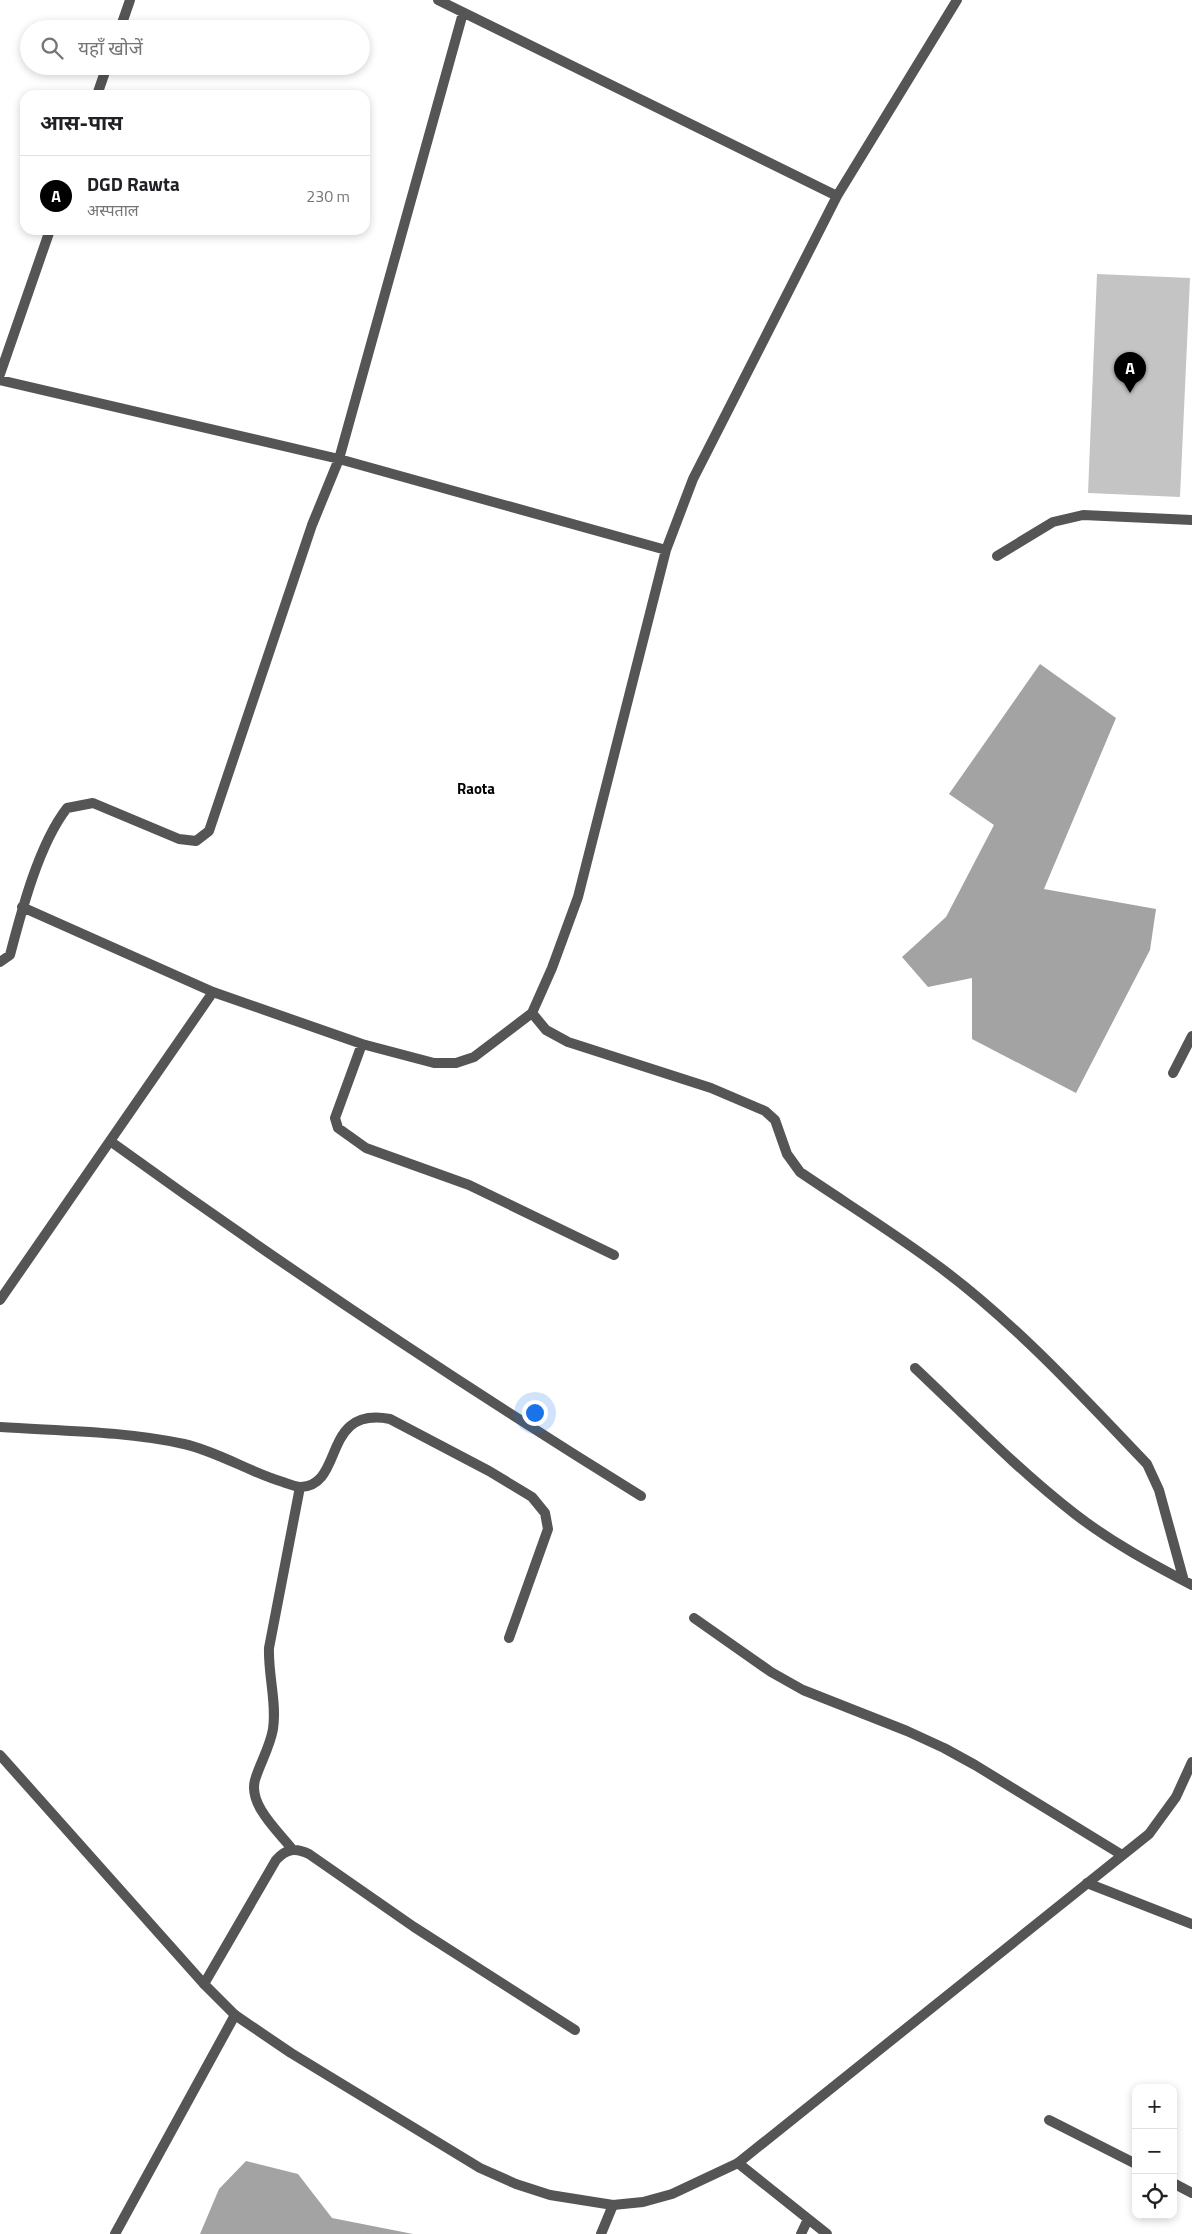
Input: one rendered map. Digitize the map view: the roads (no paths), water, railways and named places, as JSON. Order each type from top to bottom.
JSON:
[{"type":"street","points":[[123,20],[130,0]]},
{"type":"street","points":[[440,0],[837,196]]},
{"type":"street","points":[[22,907],[213,992],[362,1044],[434,1064],[456,1063],[474,1057],[532,1012],[552,968],[578,897],[666,550],[693,479],[837,196],[957,0]]},
{"type":"street","points":[[0,962],[10,955],[22,907],[54,825],[68,808],[93,804],[179,839],[196,841],[209,831],[312,525],[339,459],[463,13]]},
{"type":"street","points":[[99,90],[104,75]]},
{"type":"street","points":[[0,374],[48,235]]},
{"type":"street","points":[[0,380],[339,459],[666,550]]},
{"type":"street","points":[[997,556],[1053,522],[1083,515],[1192,520]]},
{"type":"street","points":[[0,1300],[213,992]]},
{"type":"street","points":[[532,1012],[546,1030],[568,1042],[711,1088],[764,1111],[775,1120],[787,1154],[800,1172],[941,1268],[981,1301],[1012,1328],[1147,1464],[1158,1490],[1188,1583]]},
{"type":"street","points":[[1173,1073],[1192,1036]]},
{"type":"street","points":[[362,1044],[335,1118],[338,1128],[346,1136],[366,1148],[469,1185],[614,1255]]},
{"type":"street","points":[[110,1141],[202,1208],[353,1310],[526,1424],[641,1496]]},
{"type":"street","points":[[915,1368],[1046,1491],[1076,1515],[1122,1547],[1188,1583]]},
{"type":"street","points":[[0,1427],[146,1437],[186,1444],[215,1454],[270,1479],[300,1487],[312,1485],[320,1479],[345,1432],[354,1422],[374,1416],[390,1419],[489,1471],[532,1497],[545,1512],[548,1528],[509,1638]]},
{"type":"street","points":[[292,1849],[263,1812],[255,1797],[255,1782],[273,1729],[273,1708],[268,1669],[269,1648],[300,1487]]},
{"type":"street","points":[[694,1618],[771,1672],[803,1690],[907,1731],[975,1764],[1122,1855]]},
{"type":"street","points":[[0,1754],[204,1984],[235,2015],[291,2053],[480,2168],[516,2184],[550,2195],[613,2205],[643,2202],[672,2194],[738,2162],[1149,1834],[1176,1797],[1192,1762]]},
{"type":"street","points":[[204,1984],[276,1860],[283,1853],[292,1849],[301,1850],[414,1927],[575,2030]]},
{"type":"street","points":[[1087,1883],[1192,1924]]},
{"type":"street","points":[[116,2234],[235,2015]]},
{"type":"street","points":[[1049,2120],[1132,2162]]},
{"type":"street","points":[[738,2162],[827,2234]]},
{"type":"street","points":[[1177,2185],[1192,2192]]},
{"type":"street","points":[[601,2234],[613,2205]]},
{"type":"street","points":[[801,2234],[808,2219]]},
{"type":"place","name":"DGD Rawta","points":[[1130,393]]},
{"type":"district","name":"Raota","points":[[476,789]]}]
